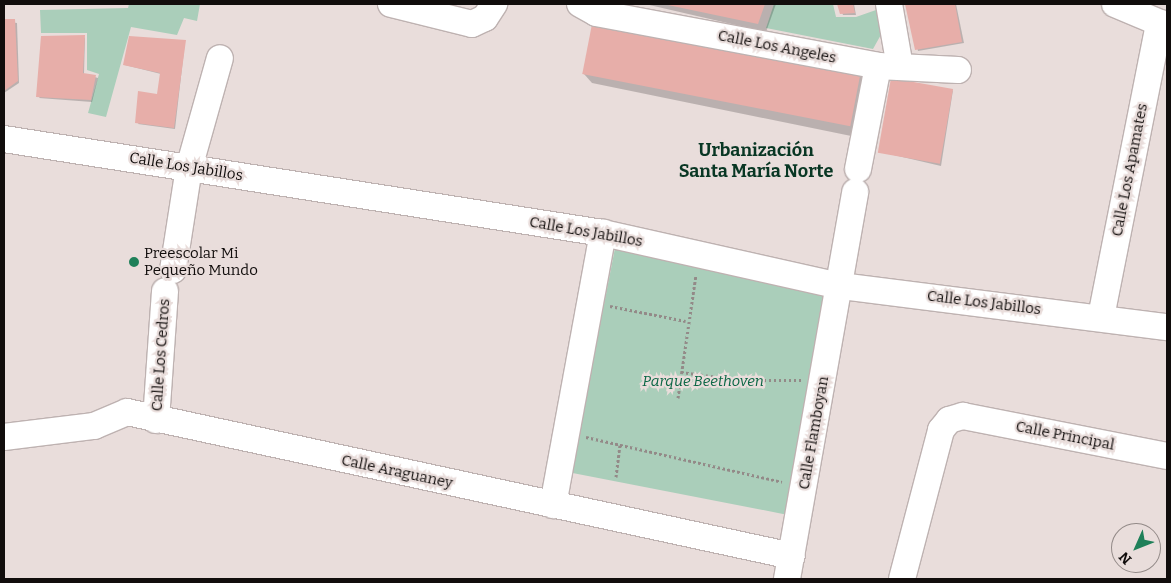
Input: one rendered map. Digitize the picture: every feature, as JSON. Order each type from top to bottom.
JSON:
[{"type":"street","points":[[391,4],[472,24],[485,18],[494,4]]},
{"type":"street","points":[[889,4],[889,66]]},
{"type":"street","points":[[1115,4],[1163,24]]},
{"type":"street","name":"Calle Los Angeles","points":[[588,9],[889,66],[958,70]]},
{"type":"street","name":"Calle Los Apamates","points":[[1101,317],[1163,24]]},
{"type":"street","name":"Calle Los Cedros","points":[[156,420],[169,280],[190,168],[220,58]]},
{"type":"street","name":"Calle Flamboyan","points":[[790,568],[842,286],[856,180],[889,66]]},
{"type":"street","name":"Calle Los Jabillos","points":[[4,139],[603,233],[842,286],[1101,317],[1167,327]]},
{"type":"street","points":[[553,505],[603,233]]},
{"type":"street","name":"Calle Araguaney","points":[[4,437],[94,426],[127,412],[156,420],[553,505],[790,568]]},
{"type":"street","name":"Calle Principal","points":[[907,579],[941,430],[949,420],[963,416],[1167,456]]},
{"type":"path","points":[[678,398],[686,321],[697,272]]},
{"type":"path","points":[[610,306],[686,321]]},
{"type":"path","points":[[681,372],[739,380],[802,380]]},
{"type":"path","points":[[585,437],[782,482]]},
{"type":"path","points":[[616,476],[620,445]]},
{"type":"green space","points":[[129,4],[200,4],[197,21],[184,18],[177,35],[131,27],[106,117],[88,113],[99,74],[87,70],[87,33],[41,33],[40,10],[128,8]]},
{"type":"green space","points":[[774,4],[833,4],[836,17],[856,17],[876,10],[888,22],[873,49],[766,28]]},
{"type":"green space","name":"Parque Beethoven","points":[[615,248],[833,290],[789,515],[571,473]]},
{"type":"building","points":[[663,4],[765,4],[758,24]]},
{"type":"building","points":[[837,4],[853,4],[855,13],[840,14]]},
{"type":"building","points":[[905,4],[955,4],[962,42],[915,50]]},
{"type":"building","points":[[4,19],[15,19],[18,81],[4,91]]},
{"type":"building","points":[[592,24],[860,76],[850,126],[582,74]]},
{"type":"building","points":[[85,35],[83,73],[96,75],[91,100],[36,97],[41,36]]},
{"type":"building","points":[[129,36],[186,40],[174,128],[135,123],[138,91],[157,94],[160,73],[123,65]]},
{"type":"building","points":[[891,78],[953,89],[940,164],[878,153]]},
{"type":"place","name":"Preescolar Mi Pequeño Mundo","points":[[134,262]]},
{"type":"district","name":"Urbanización Santa María Norte","points":[[756,161]]}]
